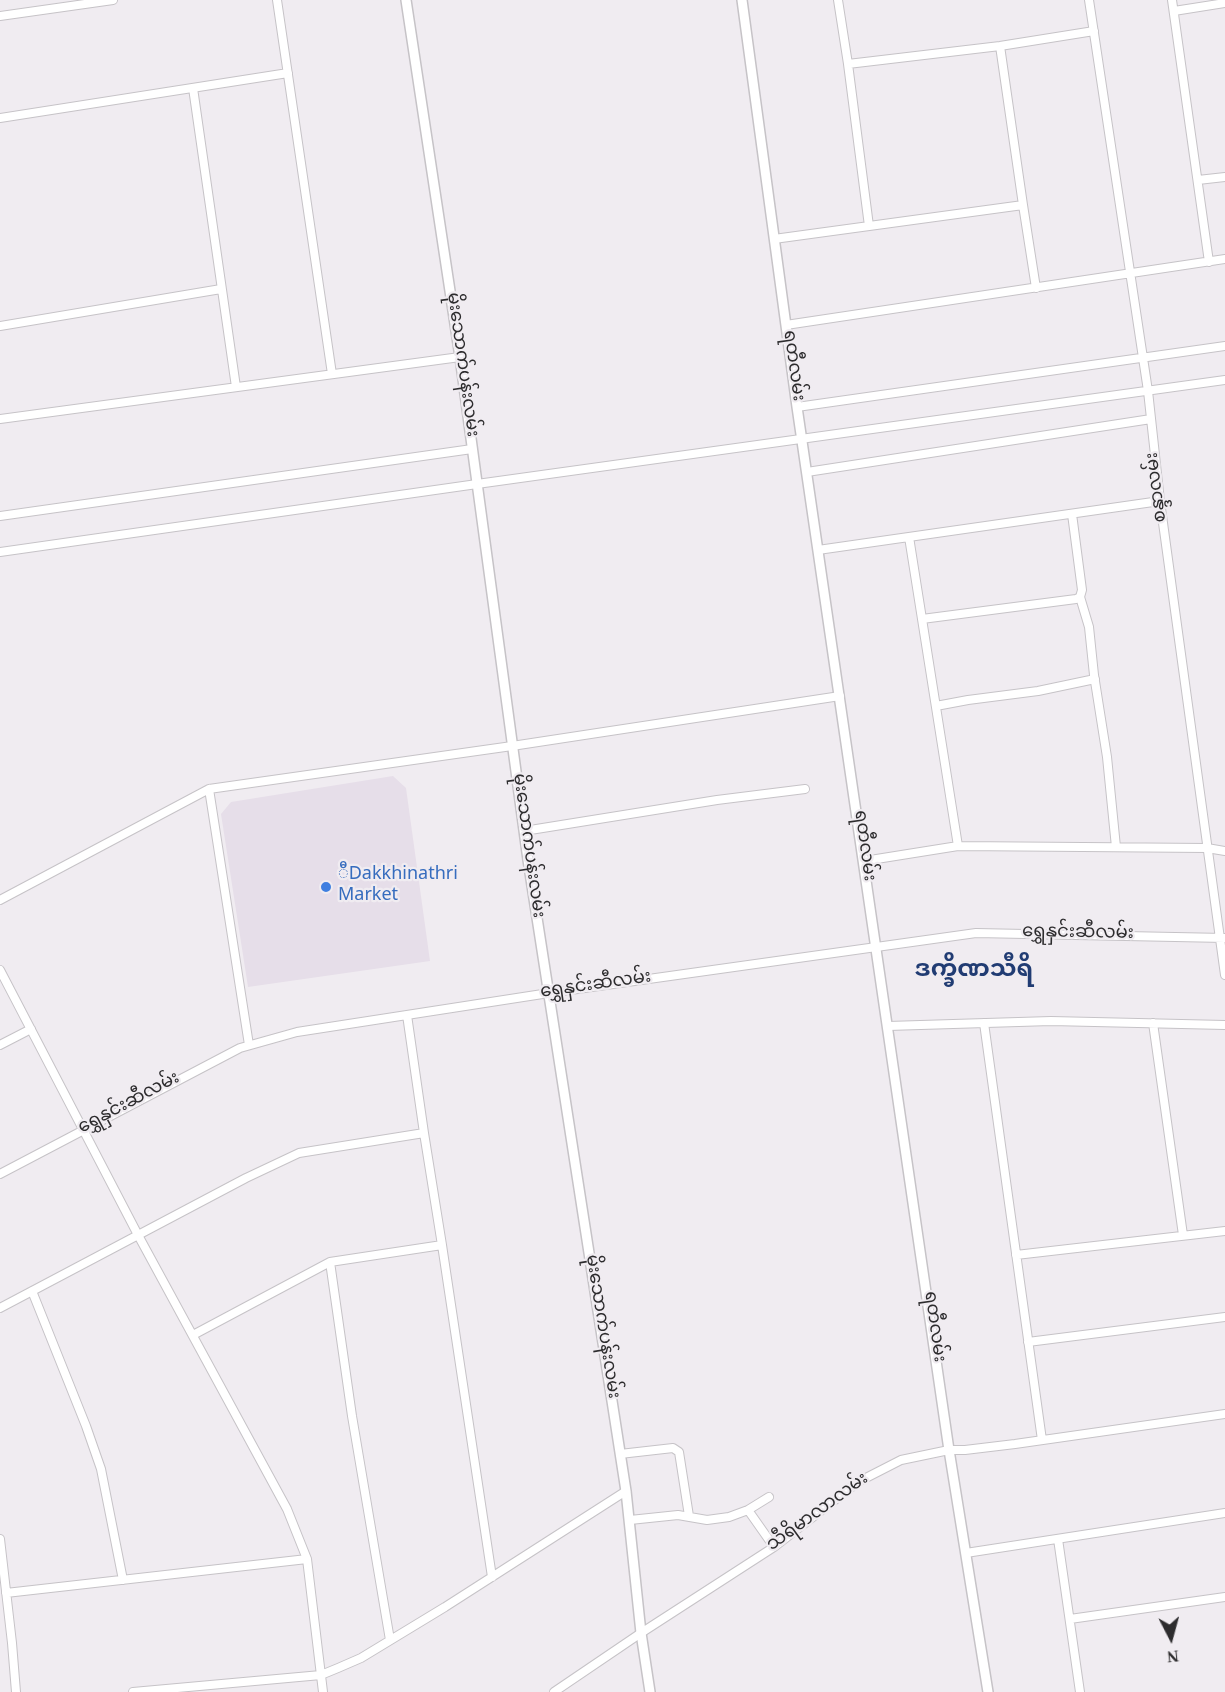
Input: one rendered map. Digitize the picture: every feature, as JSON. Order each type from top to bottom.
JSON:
[{"type":"street","points":[[0,16],[113,0]]},
{"type":"street","points":[[278,0],[332,374]]},
{"type":"street","name":"မိုးသောက်ပန်းလမ်း","points":[[406,0],[460,357],[524,831],[626,1491],[641,1633],[650,1692]]},
{"type":"street","name":"ရတီလမ်း","points":[[742,0],[797,407],[949,1450],[988,1692]]},
{"type":"street","points":[[838,0],[869,226]]},
{"type":"street","name":"စန္ဒာလမ်း","points":[[1089,0],[1148,391],[1160,501],[1207,848],[1222,937],[1225,975]]},
{"type":"street","points":[[1172,0],[1209,262]]},
{"type":"street","points":[[1174,11],[1225,3]]},
{"type":"street","points":[[848,64],[1000,46],[1094,31]]},
{"type":"street","points":[[1000,46],[1036,288]]},
{"type":"street","points":[[0,118],[288,73]]},
{"type":"street","points":[[193,88],[236,387]]},
{"type":"street","points":[[1198,180],[1225,177]]},
{"type":"street","points":[[774,239],[1023,205]]},
{"type":"street","points":[[786,325],[1225,259]]},
{"type":"street","points":[[0,326],[221,289]]},
{"type":"street","points":[[797,407],[1225,346]]},
{"type":"street","points":[[0,419],[460,357]]},
{"type":"street","points":[[0,552],[1225,380]]},
{"type":"street","points":[[807,472],[1151,420]]},
{"type":"street","points":[[0,516],[472,448]]},
{"type":"street","points":[[818,550],[1160,501]]},
{"type":"street","points":[[1072,514],[1082,590],[1080,597],[1089,627],[1107,757],[1116,847]]},
{"type":"street","points":[[909,537],[958,846]]},
{"type":"street","points":[[922,619],[1080,597]]},
{"type":"street","points":[[936,706],[1038,692],[1095,680]]},
{"type":"street","points":[[0,900],[209,789],[840,696]]},
{"type":"street","points":[[209,789],[249,1045]]},
{"type":"street","points":[[524,831],[717,800],[805,789]]},
{"type":"street","points":[[864,861],[958,846],[1207,848],[1225,851]]},
{"type":"street","name":"ရွှေနှင်းဆီလမ်း","points":[[0,1174],[240,1048],[297,1032],[549,993],[976,933],[1222,937]]},
{"type":"street","points":[[0,970],[138,1235],[286,1509],[307,1559],[323,1692]]},
{"type":"street","points":[[407,1016],[492,1577]]},
{"type":"street","points":[[888,1026],[1051,1021],[1225,1025]]},
{"type":"street","points":[[984,1023],[1042,1440]]},
{"type":"street","points":[[1153,1023],[1183,1235]]},
{"type":"street","points":[[0,1045],[31,1029]]},
{"type":"street","points":[[0,1308],[246,1178],[298,1153],[424,1133]]},
{"type":"street","points":[[1016,1255],[1225,1231]]},
{"type":"street","points":[[193,1335],[330,1262],[442,1245]]},
{"type":"street","points":[[330,1262],[352,1416],[390,1640]]},
{"type":"street","points":[[32,1291],[101,1469],[123,1580]]},
{"type":"street","points":[[1028,1342],[1225,1317]]},
{"type":"street","name":"သီရိမာလာလမ်း","points":[[554,1692],[774,1547],[858,1482],[901,1460],[949,1450],[1042,1440],[1225,1414]]},
{"type":"street","points":[[620,1454],[673,1448],[679,1452],[689,1516]]},
{"type":"street","points":[[133,1692],[321,1675],[361,1658],[626,1491]]},
{"type":"street","points":[[630,1520],[678,1515],[707,1520],[729,1517],[748,1510],[769,1497]]},
{"type":"street","points":[[748,1510],[774,1547]]},
{"type":"street","points":[[966,1553],[1225,1513]]},
{"type":"street","points":[[0,1539],[16,1692]]},
{"type":"street","points":[[1058,1539],[1080,1692]]},
{"type":"street","points":[[6,1593],[307,1559]]},
{"type":"street","points":[[1070,1619],[1225,1597]]},
{"type":"shaded area","name":"ီDakkhinathri Market","points":[[393,776],[406,788],[430,961],[248,987],[221,814],[231,802]]},
{"type":"place","name":"ီDakkhinathri Market","points":[[326,887]]},
{"type":"district","name":"ဒက္ခိဏသီရိ","points":[[974,973]]}]
